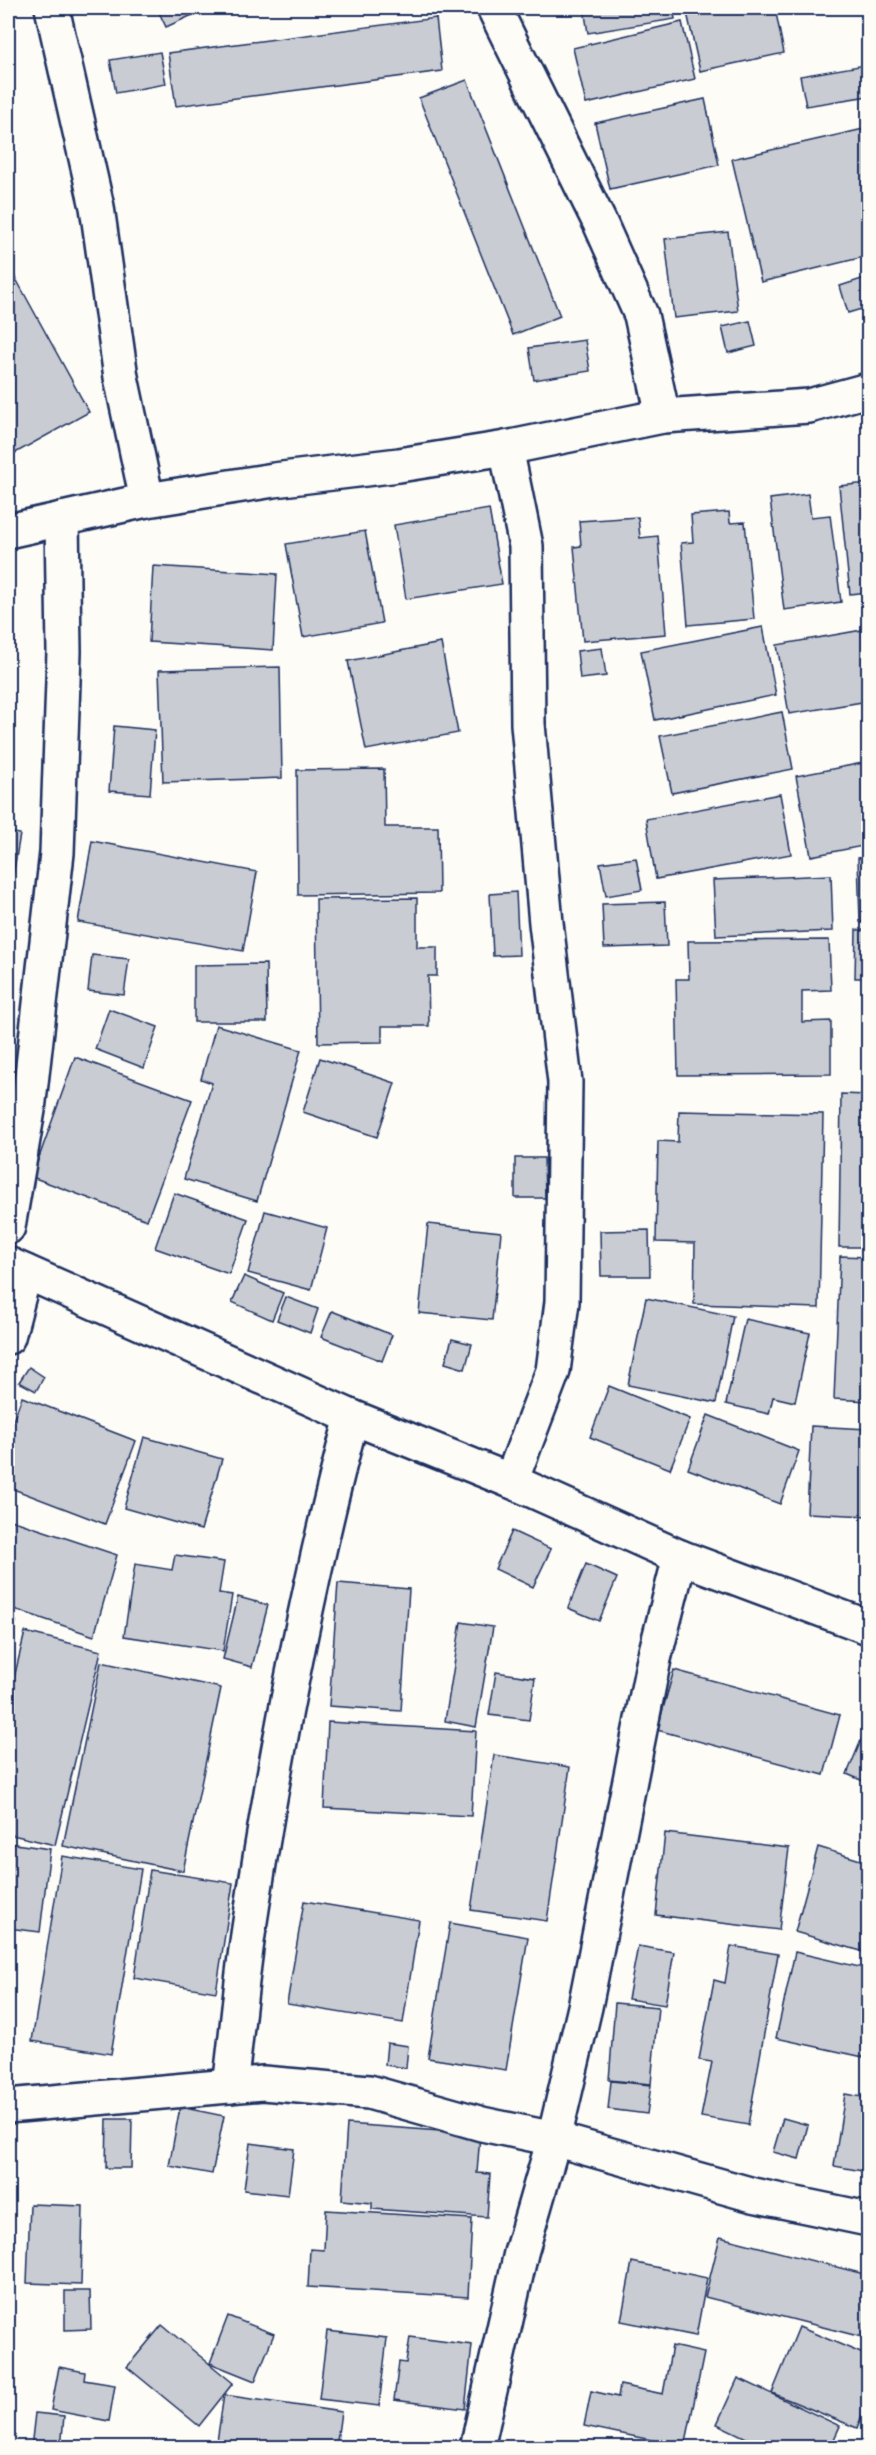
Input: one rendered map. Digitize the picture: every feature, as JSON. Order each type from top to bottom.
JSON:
[{"type":"street","points":[[52,8],[97,207],[121,376],[147,500]]},
{"type":"street","points":[[494,8],[595,213],[641,315],[663,416]]},
{"type":"street","points":[[8,531],[147,500],[506,448],[663,416],[809,406],[868,390]]},
{"type":"street","points":[[506,448],[526,546],[528,724],[546,923],[565,1082],[562,1302],[553,1371],[511,1481]]},
{"type":"street","points":[[8,1227],[28,1110],[57,853],[64,652],[62,519]]},
{"type":"street","points":[[8,1337],[16,1268],[352,1417],[511,1481],[680,1557],[868,1627]]},
{"type":"street","points":[[230,2086],[249,1929],[289,1696],[322,1527],[352,1417]]},
{"type":"street","points":[[477,2448],[521,2253],[554,2139],[585,2007],[654,1659],[680,1557]]},
{"type":"street","points":[[8,2106],[263,2083],[369,2092],[482,2124],[554,2139],[753,2195],[868,2219]]},
{"type":"building","points":[[157,8],[208,8],[166,27]]},
{"type":"building","points":[[584,8],[673,8],[675,19],[588,33]]},
{"type":"building","points":[[686,8],[775,8],[784,53],[700,71]]},
{"type":"building","points":[[436,18],[442,71],[176,106],[168,53]]},
{"type":"building","points":[[682,22],[695,79],[586,104],[573,48]]},
{"type":"building","points":[[160,52],[166,84],[116,93],[110,60]]},
{"type":"building","points":[[865,65],[868,96],[806,106],[800,76]]},
{"type":"building","points":[[467,80],[560,316],[513,335],[419,98]]},
{"type":"building","points":[[705,99],[719,165],[610,189],[595,123]]},
{"type":"building","points":[[868,128],[868,256],[761,282],[732,159]]},
{"type":"building","points":[[728,232],[738,311],[674,318],[665,239]]},
{"type":"building","points":[[15,277],[89,412],[8,457],[8,281]]},
{"type":"building","points":[[868,277],[868,307],[848,313],[840,286]]},
{"type":"building","points":[[750,321],[756,346],[728,353],[722,327]]},
{"type":"building","points":[[585,340],[590,371],[534,380],[529,348]]},
{"type":"building","points":[[868,483],[868,592],[850,594],[839,486]]},
{"type":"building","points":[[808,494],[811,517],[830,515],[841,602],[784,610],[770,499]]},
{"type":"building","points":[[489,509],[502,584],[406,599],[394,525]]},
{"type":"building","points":[[729,512],[730,523],[745,522],[754,619],[688,625],[681,543],[693,542],[691,515]]},
{"type":"building","points":[[638,517],[640,538],[658,536],[666,634],[583,641],[574,547],[581,546],[579,521]]},
{"type":"building","points":[[365,531],[382,623],[303,637],[286,544]]},
{"type":"building","points":[[153,566],[277,574],[273,650],[149,642]]},
{"type":"building","points":[[763,627],[776,695],[655,720],[641,651]]},
{"type":"building","points":[[868,629],[868,701],[789,714],[777,645]]},
{"type":"building","points":[[441,643],[458,733],[366,750],[348,661]]},
{"type":"building","points":[[602,648],[606,676],[580,679],[577,651]]},
{"type":"building","points":[[280,667],[282,778],[163,782],[159,670]]},
{"type":"building","points":[[782,712],[793,769],[672,793],[660,736]]},
{"type":"building","points":[[114,726],[155,730],[150,794],[109,791]]},
{"type":"building","points":[[868,762],[868,845],[811,856],[796,776]]},
{"type":"building","points":[[384,769],[385,827],[438,827],[439,893],[298,895],[297,770]]},
{"type":"building","points":[[780,794],[791,854],[656,879],[646,819]]},
{"type":"building","points":[[8,832],[20,834],[8,906]]},
{"type":"building","points":[[92,841],[257,872],[243,951],[78,922]]},
{"type":"building","points":[[868,857],[868,922],[860,922],[858,858]]},
{"type":"building","points":[[636,858],[642,890],[606,896],[600,863]]},
{"type":"building","points":[[831,875],[833,931],[716,936],[713,880]]},
{"type":"building","points":[[516,892],[519,955],[493,956],[490,894]]},
{"type":"building","points":[[417,898],[417,947],[437,947],[437,976],[428,976],[429,1026],[382,1026],[382,1042],[318,1043],[316,899]]},
{"type":"building","points":[[665,902],[667,946],[604,948],[602,904]]},
{"type":"building","points":[[856,930],[868,930],[868,978],[855,978]]},
{"type":"building","points":[[829,940],[831,990],[802,991],[802,1022],[831,1021],[831,1074],[678,1075],[676,979],[689,979],[688,941]]},
{"type":"building","points":[[92,955],[129,959],[124,995],[88,991]]},
{"type":"building","points":[[266,964],[267,1022],[194,1022],[194,965]]},
{"type":"building","points":[[109,1009],[158,1027],[144,1068],[95,1049]]},
{"type":"building","points":[[216,1025],[301,1050],[257,1201],[184,1179],[212,1083],[201,1079]]},
{"type":"building","points":[[75,1057],[192,1100],[147,1220],[32,1177]]},
{"type":"building","points":[[320,1058],[395,1083],[377,1137],[303,1112]]},
{"type":"building","points":[[841,1094],[868,1095],[868,1247],[839,1247]]},
{"type":"building","points":[[679,1111],[823,1114],[819,1308],[694,1304],[695,1243],[656,1242],[658,1141],[678,1142]]},
{"type":"building","points":[[515,1158],[544,1158],[545,1198],[515,1198]]},
{"type":"building","points":[[174,1193],[248,1219],[229,1274],[155,1248]]},
{"type":"building","points":[[265,1211],[327,1228],[311,1290],[248,1273]]},
{"type":"building","points":[[428,1224],[501,1232],[492,1320],[419,1313]]},
{"type":"building","points":[[649,1230],[650,1276],[601,1276],[600,1231]]},
{"type":"building","points":[[840,1256],[868,1257],[868,1401],[834,1399]]},
{"type":"building","points":[[244,1276],[283,1293],[272,1320],[232,1302]]},
{"type":"building","points":[[286,1297],[318,1309],[310,1333],[277,1320]]},
{"type":"building","points":[[646,1298],[733,1316],[716,1403],[628,1385]]},
{"type":"building","points":[[332,1311],[392,1335],[382,1361],[321,1337]]},
{"type":"building","points":[[745,1319],[810,1333],[795,1402],[773,1397],[769,1414],[726,1404]]},
{"type":"building","points":[[452,1339],[472,1344],[465,1369],[445,1363]]},
{"type":"building","points":[[29,1367],[44,1377],[36,1391],[19,1382]]},
{"type":"building","points":[[609,1386],[690,1419],[670,1469],[590,1437]]},
{"type":"building","points":[[22,1397],[136,1441],[105,1524],[8,1487],[8,1434]]},
{"type":"building","points":[[708,1415],[799,1451],[780,1504],[688,1469]]},
{"type":"building","points":[[811,1426],[868,1429],[868,1516],[807,1513]]},
{"type":"building","points":[[144,1437],[222,1459],[201,1530],[124,1508]]},
{"type":"building","points":[[8,1519],[117,1555],[94,1636],[8,1607]]},
{"type":"building","points":[[512,1531],[551,1549],[533,1587],[495,1569]]},
{"type":"building","points":[[175,1555],[224,1562],[219,1593],[232,1595],[223,1651],[124,1636],[135,1564],[172,1570]]},
{"type":"building","points":[[586,1564],[617,1578],[599,1621],[568,1608]]},
{"type":"building","points":[[338,1583],[409,1589],[401,1711],[329,1706]]},
{"type":"building","points":[[238,1597],[268,1605],[252,1667],[223,1659]]},
{"type":"building","points":[[8,1619],[16,1621],[8,1655]]},
{"type":"building","points":[[461,1622],[493,1627],[476,1727],[445,1721]]},
{"type":"building","points":[[25,1632],[101,1651],[55,1845],[8,1834],[8,1703]]},
{"type":"building","points":[[101,1662],[221,1688],[183,1871],[63,1846]]},
{"type":"building","points":[[674,1670],[840,1715],[824,1775],[657,1730]]},
{"type":"building","points":[[496,1672],[535,1678],[529,1720],[489,1715]]},
{"type":"building","points":[[328,1722],[476,1731],[471,1816],[324,1808]]},
{"type":"building","points":[[868,1726],[868,1783],[847,1774]]},
{"type":"building","points":[[494,1755],[570,1767],[547,1921],[471,1910]]},
{"type":"building","points":[[665,1833],[789,1848],[779,1930],[656,1915]]},
{"type":"building","points":[[8,1843],[50,1849],[40,1932],[8,1928]]},
{"type":"building","points":[[818,1847],[867,1862],[862,1879],[868,1880],[868,1953],[795,1932]]},
{"type":"building","points":[[62,1856],[141,1869],[111,2054],[32,2041]]},
{"type":"building","points":[[150,1870],[233,1883],[216,1992],[134,1978]]},
{"type":"building","points":[[304,1901],[419,1920],[403,2023],[287,2004]]},
{"type":"building","points":[[450,1923],[528,1937],[506,2070],[428,2058]]},
{"type":"building","points":[[638,1946],[674,1952],[665,2005],[628,1999]]},
{"type":"building","points":[[731,1946],[778,1954],[748,2125],[701,2117],[712,2062],[699,2060],[714,1980],[725,1983]]},
{"type":"building","points":[[795,1952],[868,1969],[868,2058],[776,2038]]},
{"type":"building","points":[[615,2003],[658,2007],[651,2084],[609,2080]]},
{"type":"building","points":[[387,2043],[408,2046],[406,2068],[385,2065]]},
{"type":"building","points":[[611,2081],[651,2085],[647,2114],[608,2109]]},
{"type":"building","points":[[845,2094],[868,2098],[868,2172],[834,2166]]},
{"type":"building","points":[[180,2107],[224,2116],[212,2174],[169,2166]]},
{"type":"building","points":[[783,2118],[808,2125],[799,2159],[773,2152]]},
{"type":"building","points":[[107,2119],[132,2119],[131,2168],[106,2168]]},
{"type":"building","points":[[347,2124],[480,2134],[477,2173],[490,2174],[487,2217],[372,2209],[372,2203],[342,2200]]},
{"type":"building","points":[[250,2143],[294,2149],[288,2195],[244,2190]]},
{"type":"building","points":[[30,2204],[83,2206],[81,2285],[27,2283]]},
{"type":"building","points":[[326,2210],[472,2219],[468,2297],[308,2287],[310,2249],[324,2250]]},
{"type":"building","points":[[720,2237],[868,2275],[868,2309],[862,2337],[705,2297]]},
{"type":"building","points":[[8,2252],[11,2279],[8,2280]]},
{"type":"building","points":[[632,2262],[707,2278],[696,2336],[621,2321]]},
{"type":"building","points":[[65,2291],[90,2291],[91,2329],[65,2330]]},
{"type":"building","points":[[228,2316],[274,2334],[255,2381],[210,2363]]},
{"type":"building","points":[[162,2325],[233,2383],[199,2426],[127,2367]]},
{"type":"building","points":[[799,2327],[868,2356],[868,2400],[857,2428],[772,2393]]},
{"type":"building","points":[[327,2331],[387,2338],[379,2406],[319,2399]]},
{"type":"building","points":[[410,2337],[472,2345],[465,2409],[394,2400],[399,2362],[406,2363]]},
{"type":"building","points":[[672,2346],[704,2353],[685,2447],[584,2426],[591,2391],[618,2397],[620,2385],[663,2394]]},
{"type":"building","points":[[59,2367],[85,2372],[84,2380],[115,2385],[109,2421],[51,2410]]},
{"type":"building","points":[[738,2378],[840,2426],[830,2448],[767,2448],[717,2424]]},
{"type":"building","points":[[224,2395],[341,2412],[336,2448],[216,2448]]},
{"type":"building","points":[[35,2413],[64,2416],[61,2448],[31,2448]]}]
